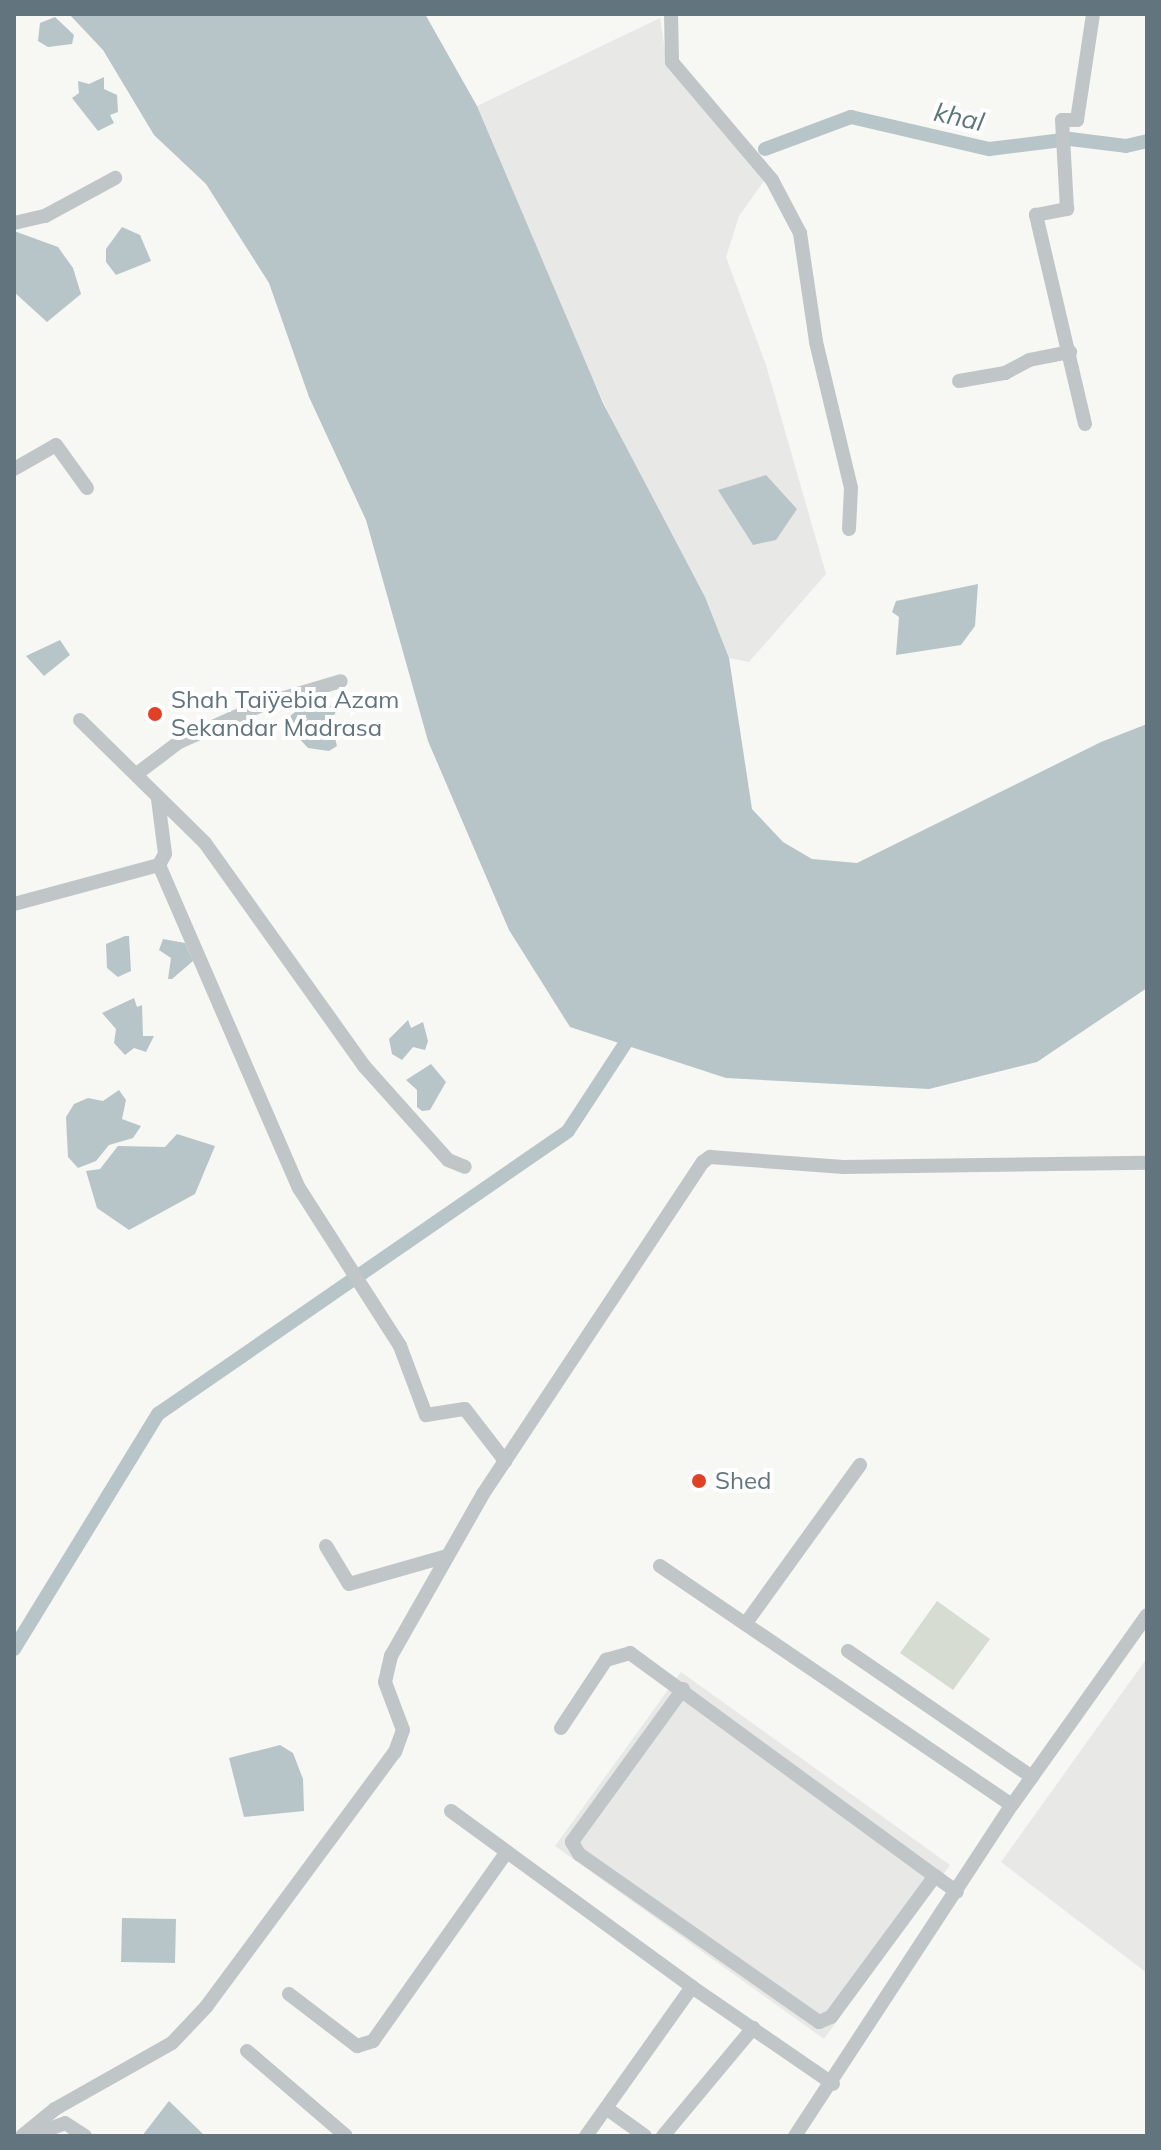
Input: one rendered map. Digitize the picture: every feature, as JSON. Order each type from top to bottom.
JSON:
[{"type":"street","points":[[671,14],[672,62],[772,180],[800,233],[816,342],[851,488],[849,529]]},
{"type":"street","points":[[1085,424],[1036,215],[1067,209],[1062,120],[1077,120],[1093,14]]},
{"type":"street","points":[[14,223],[45,216],[115,178]]},
{"type":"street","points":[[959,381],[1005,373],[1029,360],[1070,352]]},
{"type":"street","points":[[14,469],[56,445],[87,488]]},
{"type":"street","points":[[138,773],[179,742],[264,704],[341,681]]},
{"type":"street","points":[[80,720],[138,773],[158,799],[205,843],[364,1066],[448,1160],[465,1167]]},
{"type":"street","points":[[14,904],[159,865],[165,854],[158,799]]},
{"type":"street","points":[[159,865],[299,1188],[400,1346],[426,1415],[432,1418],[465,1409],[505,1461]]},
{"type":"street","points":[[22,2136],[55,2109],[172,2043],[206,2007],[395,1752],[403,1730],[385,1682],[387,1668],[447,1556],[505,1461],[710,1157],[844,1167],[1147,1163]]},
{"type":"street","points":[[746,1623],[860,1465]]},
{"type":"street","points":[[326,1546],[349,1584],[447,1556]]},
{"type":"street","points":[[660,1566],[1012,1805]]},
{"type":"street","points":[[795,2136],[833,2084],[1012,1805],[1147,1615]]},
{"type":"street","points":[[848,1651],[1032,1777]]},
{"type":"street","points":[[561,1728],[614,1655],[630,1653],[957,1892]]},
{"type":"street","points":[[683,1689],[572,1842],[579,1854],[819,2022],[831,2017],[935,1876]]},
{"type":"street","points":[[451,1811],[692,1987],[833,2084]]},
{"type":"street","points":[[289,1994],[357,2046],[373,2041],[507,1852]]},
{"type":"street","points":[[586,2136],[692,1987]]},
{"type":"street","points":[[663,2136],[753,2028]]},
{"type":"street","points":[[247,2051],[346,2136]]},
{"type":"street","points":[[606,2108],[645,2136]]},
{"type":"street","points":[[30,2136],[65,2123],[85,2136]]},
{"type":"shaded area","points":[[69,14],[425,14],[477,106],[603,403],[705,597],[729,658],[752,809],[783,842],[812,859],[857,863],[1101,742],[1147,724],[1147,988],[1037,1062],[929,1089],[726,1078],[570,1027],[509,930],[428,741],[366,520],[309,397],[269,283],[206,184],[154,135],[103,50]]},
{"type":"shaded area","points":[[55,17],[74,35],[72,44],[48,47],[38,41],[40,23]]},
{"type":"shaded area","points":[[660,18],[667,63],[766,178],[739,216],[726,257],[766,365],[826,574],[749,662],[729,658],[704,597],[652,504],[574,340],[477,106]]},
{"type":"shaded area","points":[[104,77],[104,89],[117,95],[118,112],[110,115],[114,123],[98,131],[72,98],[79,93],[78,81],[89,84]]},
{"type":"shaded area","points":[[122,227],[140,235],[151,261],[116,275],[106,262],[106,249]]},
{"type":"shaded area","points":[[14,231],[58,247],[73,268],[81,294],[47,322],[14,292]]},
{"type":"shaded area","points":[[766,475],[797,509],[776,540],[753,545],[718,490]]},
{"type":"shaded area","points":[[978,584],[975,626],[961,645],[896,655],[899,617],[892,612],[896,601]]},
{"type":"shaded area","points":[[60,640],[70,655],[44,676],[26,656]]},
{"type":"shaded area","points":[[313,698],[337,709],[331,722],[337,746],[329,751],[308,748],[295,734],[290,716]]},
{"type":"shaded area","points":[[129,936],[131,971],[118,977],[107,968],[106,944]]},
{"type":"shaded area","points":[[163,939],[185,943],[193,961],[172,979],[168,979],[171,958],[159,950]]},
{"type":"shaded area","points":[[134,998],[137,1007],[142,1005],[143,1036],[154,1036],[146,1052],[134,1048],[125,1055],[114,1043],[116,1029],[102,1013]]},
{"type":"shaded area","points":[[408,1020],[411,1028],[423,1022],[428,1041],[425,1050],[413,1047],[402,1060],[392,1054],[389,1039]]},
{"type":"shaded area","points":[[431,1064],[446,1082],[430,1110],[422,1111],[417,1107],[417,1090],[406,1080]]},
{"type":"shaded area","points":[[119,1090],[126,1100],[122,1119],[141,1126],[133,1138],[109,1145],[96,1161],[78,1168],[68,1157],[66,1117],[74,1104],[88,1098],[103,1101]]},
{"type":"shaded area","points":[[177,1134],[215,1146],[195,1194],[129,1230],[97,1208],[86,1171],[100,1169],[118,1146],[165,1147]]},
{"type":"shaded area","points":[[937,1601],[990,1639],[953,1690],[900,1653]]},
{"type":"shaded area","points":[[1147,1658],[1147,1973],[1001,1862]]},
{"type":"shaded area","points":[[681,1672],[950,1865],[824,2039],[555,1846]]},
{"type":"shaded area","points":[[280,1745],[293,1753],[303,1779],[304,1811],[244,1817],[229,1758]]},
{"type":"shaded area","points":[[122,1918],[176,1919],[175,1963],[121,1962]]},
{"type":"shaded area","points":[[169,2101],[205,2136],[142,2136]]},
{"type":"waterway","name":"khal","points":[[765,149],[851,117],[989,149],[1070,139],[1126,146],[1147,141]]},
{"type":"waterway","points":[[14,1649],[158,1414],[568,1131],[634,1030]]},
{"type":"place","name":"Shah Taiÿebia Azam Sekandar Madrasa","points":[[155,714]]},
{"type":"place","name":"Shed","points":[[699,1481]]}]
